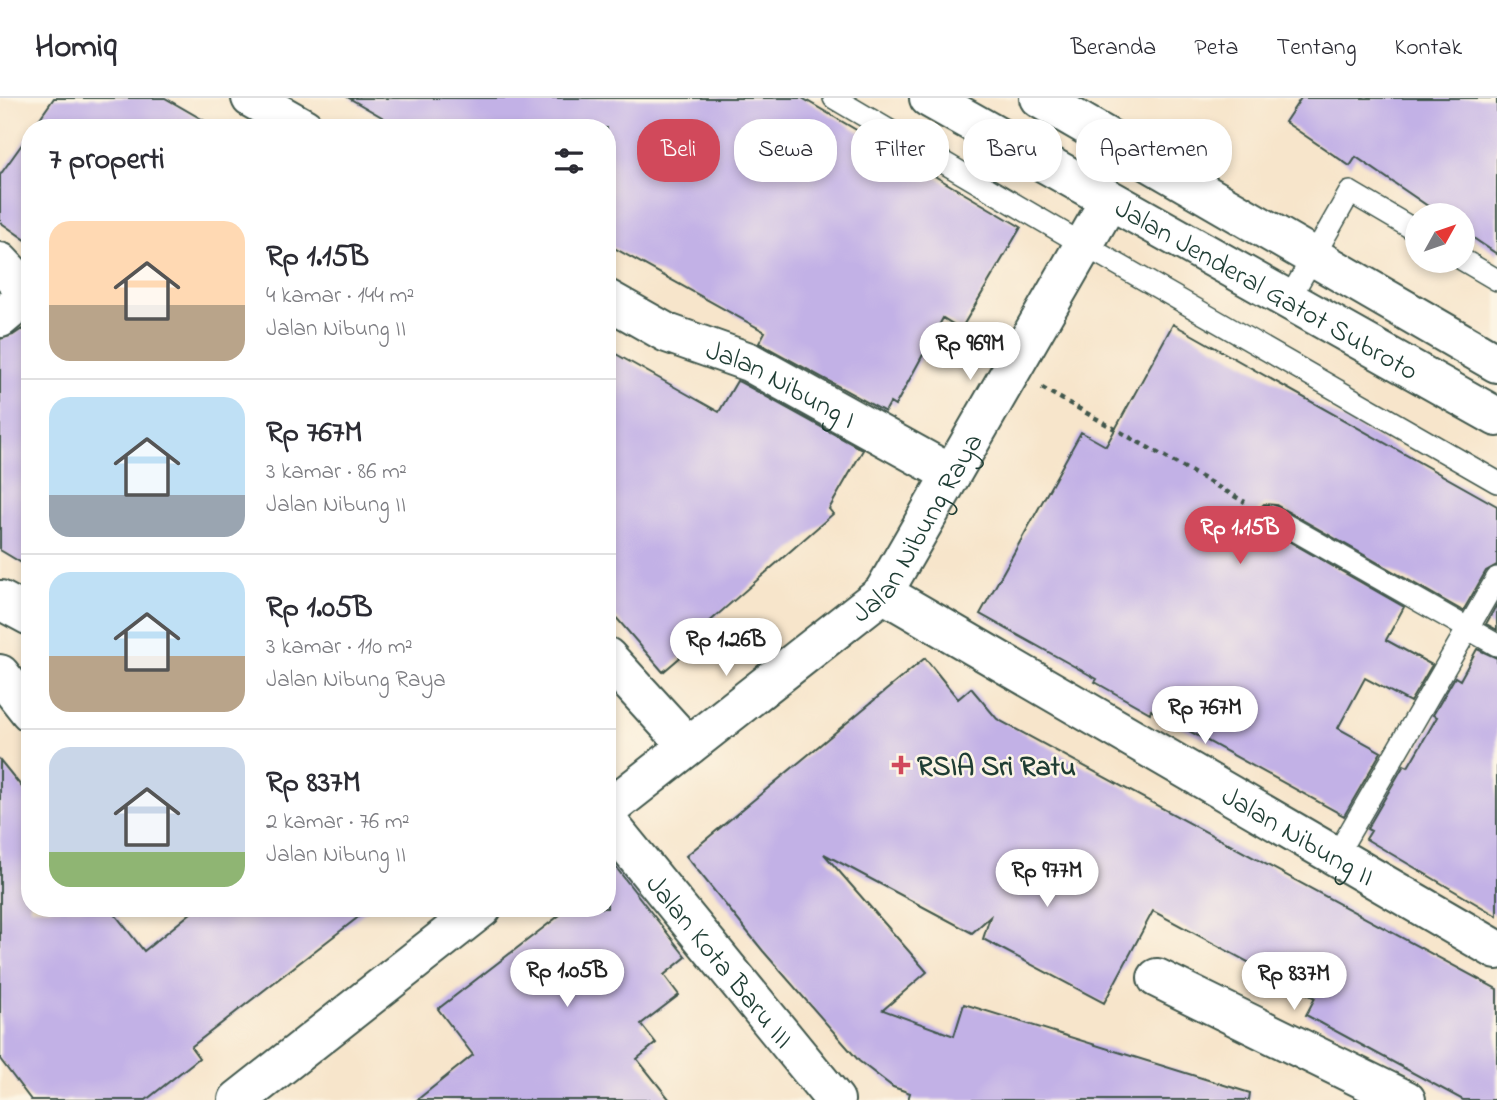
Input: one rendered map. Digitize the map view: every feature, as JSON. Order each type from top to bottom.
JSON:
[{"type":"street","points":[[251,98],[288,119]]},
{"type":"street","name":"Jalan Jenderal Gatot Subroto","points":[[929,98],[1497,417]]},
{"type":"street","name":"Jalan Jenderal Gatot Subroto","points":[[1038,98],[1496,361]]},
{"type":"street","name":"Jalan Nibung Raya","points":[[616,803],[883,593],[1109,201]]},
{"type":"street","points":[[0,262],[21,285]]},
{"type":"street","points":[[0,318],[21,301]]},
{"type":"street","name":"Jalan Nibung I","points":[[616,304],[667,333],[749,362],[951,474]]},
{"type":"street","name":"Jalan Nibung II","points":[[883,593],[1497,950]]},
{"type":"street","points":[[0,600],[21,611]]},
{"type":"street","points":[[616,667],[688,746]]},
{"type":"street","points":[[0,674],[21,701]]},
{"type":"street","name":"Jalan Kota Baru III","points":[[616,832],[823,1096]]},
{"type":"street","points":[[238,1100],[471,917]]},
{"type":"street","points":[[1157,978],[1406,1100]]},
{"type":"lane","points":[[834,98],[1497,482]]},
{"type":"lane","points":[[1288,301],[1350,192],[1405,224]]},
{"type":"lane","points":[[1475,267],[1497,280]]},
{"type":"lane","points":[[1270,516],[1497,645]]},
{"type":"lane","points":[[1336,856],[1497,578]]},
{"type":"path","points":[[1011,370],[1270,516]]},
{"type":"building","points":[[54,98],[165,98],[201,119],[39,119]]},
{"type":"building","points":[[349,98],[802,98],[851,127],[851,182],[945,182],[1021,227],[961,329],[943,318],[895,406],[890,403],[885,412],[759,343],[765,332],[616,249],[616,119],[385,119]]},
{"type":"building","points":[[1301,98],[1497,98],[1497,254],[1475,239],[1475,203],[1423,203],[1356,157],[1350,166],[1285,122]]},
{"type":"building","points":[[21,146],[21,237],[0,222],[0,175]]},
{"type":"building","points":[[1173,324],[1497,506],[1497,565],[1486,571],[1463,611],[1276,505],[1264,504],[1258,510],[1258,522],[1264,527],[1404,607],[1386,640],[1432,665],[1410,702],[1365,678],[1338,728],[1381,752],[1344,816],[1151,710],[1150,713],[1095,682],[1097,679],[980,614],[1081,432],[1106,446]]},
{"type":"building","points":[[21,330],[21,563],[0,550],[0,339]]},
{"type":"building","points":[[616,354],[719,412],[737,381],[740,382],[863,450],[829,509],[833,514],[692,637],[697,643],[663,672],[616,617]]},
{"type":"building","points":[[1497,604],[1497,630],[1486,624]]},
{"type":"building","points":[[1477,649],[1497,658],[1497,916],[1366,839],[1371,831],[1367,829],[1404,765],[1408,767],[1437,717],[1433,715],[1455,677],[1460,680]]},
{"type":"building","points":[[925,658],[958,699],[971,688],[997,719],[1497,989],[1497,1100],[1463,1100],[1306,1015],[1315,998],[1153,911],[1104,1003],[983,939],[990,917],[972,933],[824,854],[927,972],[883,1010],[954,1036],[964,1004],[1250,1093],[1249,1100],[908,1100],[910,1093],[893,1087],[859,1061],[763,951],[686,856]]},
{"type":"building","points":[[0,760],[21,786],[21,917],[117,917],[144,951],[186,917],[358,917],[191,1047],[199,1058],[146,1100],[31,1100],[0,1059]]},
{"type":"building","points":[[616,868],[686,957],[664,975],[679,995],[641,1024],[656,1043],[637,1059],[670,1100],[417,1100],[473,1055],[438,1009],[557,917],[616,917]]},
{"type":"place","name":"RSIA Sri Ratu","points":[[901,765]]}]
